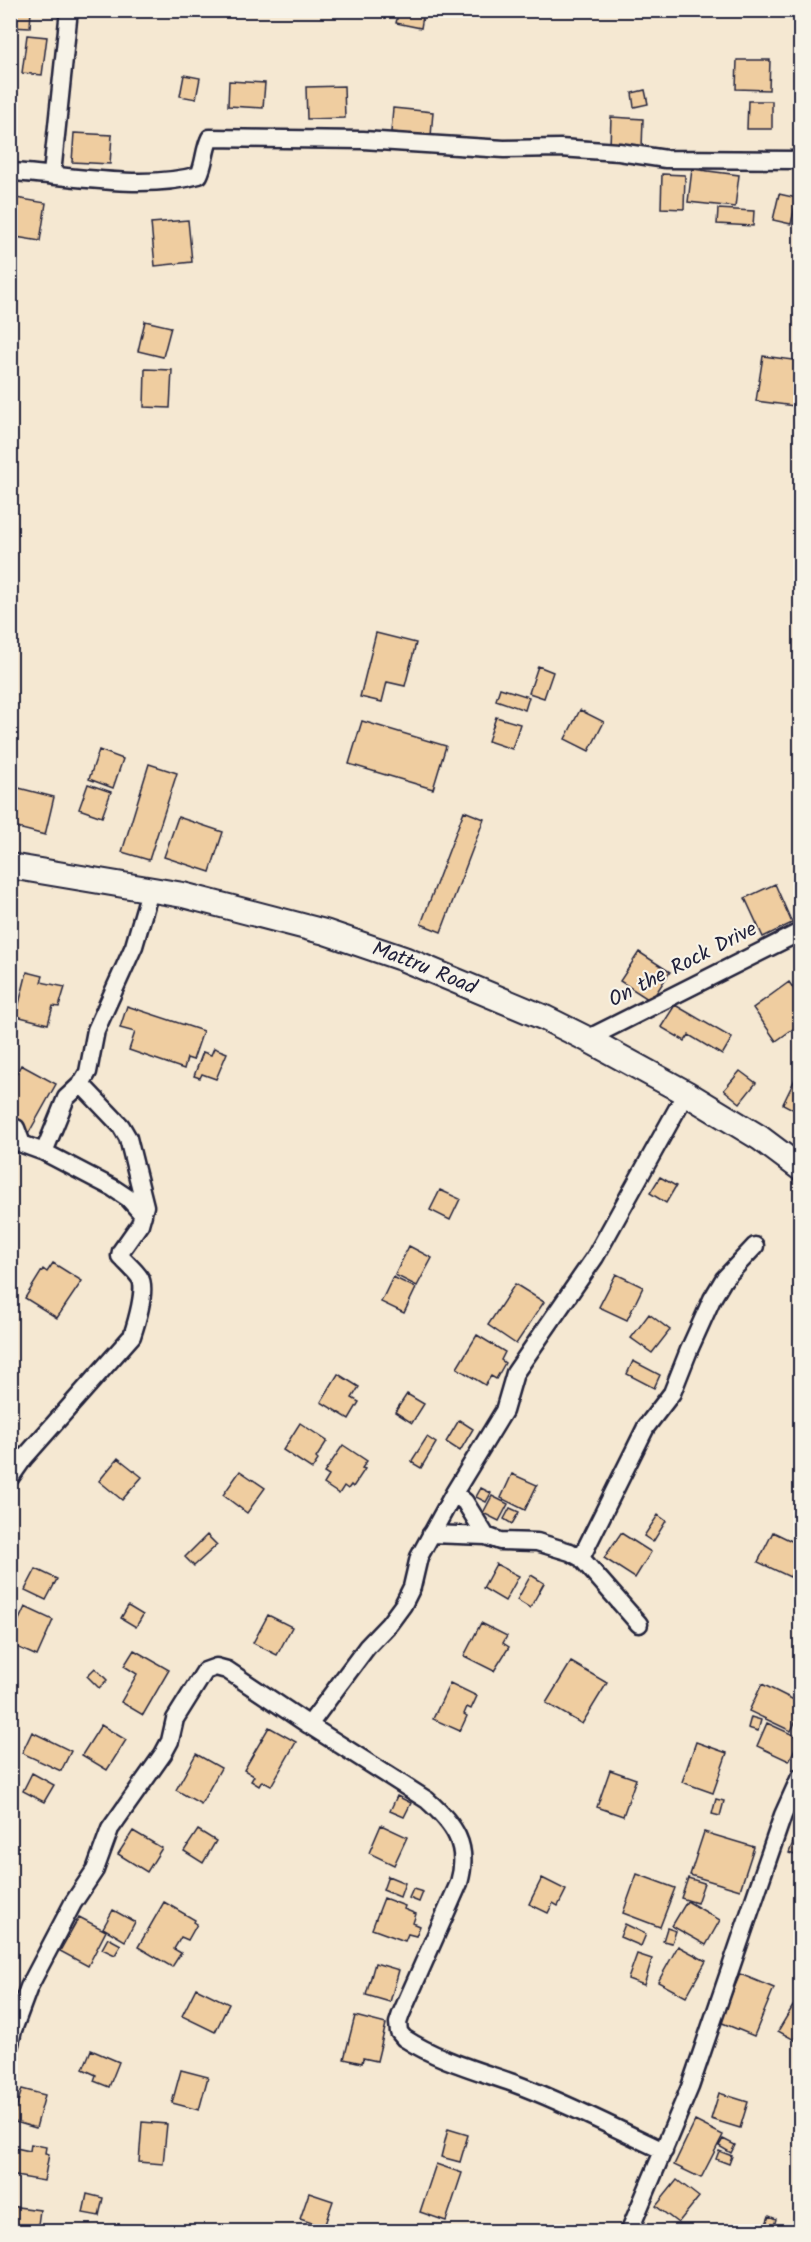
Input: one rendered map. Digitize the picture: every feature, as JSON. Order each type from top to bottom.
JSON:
[{"type":"main road","name":"Mattru Road","points":[[10,866],[183,895],[325,932],[404,959],[545,1018],[587,1039],[686,1093],[760,1138],[801,1168]]},
{"type":"street","points":[[52,174],[69,10]]},
{"type":"street","points":[[10,172],[145,182],[190,178],[200,175],[210,138],[363,140],[504,149],[560,148],[619,152],[666,159],[801,160]]},
{"type":"street","points":[[44,1152],[66,1098],[81,1084],[88,1072],[96,1030],[134,946],[150,891]]},
{"type":"street","name":"On the Rock Drive","points":[[587,1039],[801,932]]},
{"type":"street","points":[[10,1478],[24,1458],[132,1336],[143,1288],[142,1280],[120,1256],[121,1251],[140,1224],[145,1206],[128,1138],[121,1126],[81,1084]]},
{"type":"street","points":[[309,1725],[367,1647],[403,1605],[412,1587],[418,1557],[453,1493],[504,1411],[515,1373],[595,1257],[686,1093]]},
{"type":"street","points":[[12,1133],[22,1144],[44,1152],[113,1188],[128,1198],[143,1215]]},
{"type":"street","points":[[581,1558],[646,1427],[672,1393],[712,1299],[724,1279],[755,1246]]},
{"type":"street","points":[[453,1493],[465,1502],[486,1536]]},
{"type":"street","points":[[431,1534],[486,1536],[500,1541],[537,1542],[570,1552],[581,1558],[639,1624]]},
{"type":"street","points":[[10,2044],[29,1987],[73,1903],[95,1870],[110,1829],[163,1754],[170,1741],[175,1719],[205,1671],[216,1667],[227,1670],[427,1800],[454,1828],[462,1846],[464,1866],[459,1883],[406,2000],[398,2023],[399,2032],[404,2038],[472,2071],[514,2084],[582,2112],[664,2151]]},
{"type":"street","points":[[629,2232],[690,2087],[783,1815],[801,1777]]},
{"type":"building","points":[[10,10],[31,10],[30,28],[10,27]]},
{"type":"building","points":[[333,10],[360,10],[360,15],[333,15]]},
{"type":"building","points":[[399,10],[424,10],[421,28],[396,23]]},
{"type":"building","points":[[27,35],[47,37],[42,75],[22,73]]},
{"type":"building","points":[[737,60],[770,60],[769,90],[736,89]]},
{"type":"building","points":[[184,75],[200,78],[196,99],[180,96]]},
{"type":"building","points":[[229,81],[265,83],[263,108],[228,106]]},
{"type":"building","points":[[344,86],[345,118],[307,119],[306,87]]},
{"type":"building","points":[[645,90],[648,104],[634,107],[632,93]]},
{"type":"building","points":[[748,101],[772,101],[772,129],[747,129]]},
{"type":"building","points":[[393,108],[433,112],[431,136],[391,132]]},
{"type":"building","points":[[611,117],[643,119],[642,148],[610,146]]},
{"type":"building","points":[[74,133],[112,135],[110,164],[72,162]]},
{"type":"building","points":[[692,169],[739,175],[735,207],[688,202]]},
{"type":"building","points":[[662,174],[685,175],[684,209],[661,208]]},
{"type":"building","points":[[779,194],[797,198],[791,224],[773,220]]},
{"type":"building","points":[[10,197],[46,203],[40,241],[10,236]]},
{"type":"building","points":[[718,209],[754,211],[753,226],[717,224]]},
{"type":"building","points":[[188,220],[192,262],[155,266],[151,223]]},
{"type":"building","points":[[145,321],[171,327],[163,357],[138,351]]},
{"type":"building","points":[[763,356],[800,361],[794,406],[756,401]]},
{"type":"building","points":[[145,369],[172,370],[170,408],[144,407]]},
{"type":"building","points":[[376,633],[416,643],[405,686],[387,682],[382,702],[360,697]]},
{"type":"building","points":[[538,666],[553,672],[544,698],[529,693]]},
{"type":"building","points":[[500,688],[529,697],[525,710],[496,700]]},
{"type":"building","points":[[580,710],[604,722],[589,751],[565,739]]},
{"type":"building","points":[[496,717],[520,724],[512,749],[488,741]]},
{"type":"building","points":[[362,721],[446,746],[433,789],[349,764]]},
{"type":"building","points":[[99,750],[123,759],[113,788],[89,779]]},
{"type":"building","points":[[149,764],[177,773],[149,860],[122,852]]},
{"type":"building","points":[[88,784],[111,792],[102,817],[79,809]]},
{"type":"building","points":[[11,786],[54,797],[45,835],[10,826]]},
{"type":"building","points":[[464,811],[484,819],[441,932],[421,924]]},
{"type":"building","points":[[178,817],[223,832],[210,872],[164,857]]},
{"type":"building","points":[[775,884],[792,923],[763,937],[745,898]]},
{"type":"building","points":[[639,952],[670,972],[651,1001],[620,981]]},
{"type":"building","points":[[27,972],[43,976],[41,982],[65,987],[59,1007],[53,1006],[48,1024],[16,1016]]},
{"type":"building","points":[[789,982],[800,998],[800,1024],[776,1041],[753,1008]]},
{"type":"building","points":[[675,1005],[732,1038],[722,1055],[689,1035],[685,1041],[661,1027]]},
{"type":"building","points":[[127,1006],[203,1031],[193,1060],[187,1058],[184,1069],[129,1050],[135,1032],[120,1028]]},
{"type":"building","points":[[214,1048],[227,1053],[216,1079],[202,1074],[200,1078],[194,1076],[203,1052],[211,1055]]},
{"type":"building","points":[[21,1065],[56,1084],[27,1136],[10,1127],[10,1085]]},
{"type":"building","points":[[740,1071],[756,1083],[740,1103],[724,1090]]},
{"type":"building","points":[[797,1075],[800,1077],[800,1113],[783,1104]]},
{"type":"building","points":[[660,1177],[676,1186],[666,1203],[650,1193]]},
{"type":"building","points":[[440,1190],[460,1199],[450,1220],[430,1210]]},
{"type":"building","points":[[409,1246],[432,1258],[417,1286],[395,1275]]},
{"type":"building","points":[[53,1263],[82,1281],[57,1318],[25,1298],[43,1269],[47,1272]]},
{"type":"building","points":[[616,1274],[643,1287],[627,1320],[599,1307]]},
{"type":"building","points":[[393,1277],[416,1288],[404,1313],[381,1302]]},
{"type":"building","points":[[515,1284],[544,1302],[516,1344],[488,1325]]},
{"type":"building","points":[[649,1314],[670,1330],[652,1353],[631,1338]]},
{"type":"building","points":[[477,1335],[505,1352],[501,1360],[505,1363],[496,1379],[491,1376],[485,1385],[457,1368]]},
{"type":"building","points":[[633,1361],[660,1375],[654,1388],[627,1374]]},
{"type":"building","points":[[338,1374],[359,1387],[352,1398],[359,1402],[349,1419],[321,1402]]},
{"type":"building","points":[[407,1394],[424,1404],[412,1423],[395,1412]]},
{"type":"building","points":[[459,1420],[473,1429],[460,1451],[446,1442]]},
{"type":"building","points":[[300,1423],[327,1441],[312,1469],[283,1450]]},
{"type":"building","points":[[427,1437],[436,1443],[421,1468],[411,1462]]},
{"type":"building","points":[[343,1445],[367,1461],[362,1468],[365,1469],[353,1487],[351,1485],[348,1489],[344,1486],[339,1494],[324,1484],[329,1476],[324,1473]]},
{"type":"building","points":[[118,1458],[142,1477],[122,1500],[99,1481]]},
{"type":"building","points":[[240,1471],[265,1488],[247,1513],[223,1495]]},
{"type":"building","points":[[512,1474],[537,1485],[525,1510],[501,1498]]},
{"type":"building","points":[[481,1488],[491,1493],[486,1502],[476,1497]]},
{"type":"building","points":[[492,1496],[508,1504],[499,1521],[483,1513]]},
{"type":"building","points":[[510,1508],[519,1512],[512,1524],[504,1519]]},
{"type":"building","points":[[658,1515],[666,1521],[653,1542],[644,1536]]},
{"type":"building","points":[[773,1532],[800,1545],[800,1555],[790,1577],[758,1562]]},
{"type":"building","points":[[621,1533],[651,1552],[635,1578],[604,1558]]},
{"type":"building","points":[[207,1535],[217,1545],[194,1566],[185,1557]]},
{"type":"building","points":[[496,1564],[519,1576],[505,1601],[483,1588]]},
{"type":"building","points":[[36,1569],[57,1579],[46,1600],[25,1590]]},
{"type":"building","points":[[531,1575],[544,1583],[530,1608],[517,1600]]},
{"type":"building","points":[[128,1606],[143,1615],[136,1627],[121,1618]]},
{"type":"building","points":[[25,1607],[53,1620],[37,1656],[10,1644],[10,1639]]},
{"type":"building","points":[[268,1615],[292,1627],[277,1655],[253,1643]]},
{"type":"building","points":[[481,1623],[507,1636],[503,1643],[509,1647],[494,1671],[464,1656]]},
{"type":"building","points":[[134,1650],[169,1670],[143,1715],[121,1702],[137,1674],[124,1666]]},
{"type":"building","points":[[571,1662],[607,1683],[582,1724],[546,1703]]},
{"type":"building","points":[[95,1668],[107,1680],[99,1688],[87,1676]]},
{"type":"building","points":[[450,1683],[477,1696],[471,1709],[467,1707],[464,1714],[467,1716],[460,1731],[433,1719]]},
{"type":"building","points":[[762,1684],[800,1703],[800,1712],[791,1731],[749,1711]]},
{"type":"building","points":[[751,1717],[761,1720],[758,1731],[748,1728]]},
{"type":"building","points":[[767,1723],[800,1738],[789,1761],[757,1746]]},
{"type":"building","points":[[101,1725],[126,1740],[107,1770],[82,1755]]},
{"type":"building","points":[[269,1727],[296,1742],[271,1786],[262,1781],[259,1786],[251,1781],[254,1776],[244,1770]]},
{"type":"building","points":[[32,1732],[71,1751],[61,1771],[22,1753]]},
{"type":"building","points":[[696,1742],[727,1753],[713,1793],[682,1782]]},
{"type":"building","points":[[196,1754],[221,1768],[201,1804],[176,1790]]},
{"type":"building","points":[[610,1770],[636,1779],[623,1816],[597,1807]]},
{"type":"building","points":[[32,1773],[54,1785],[44,1802],[23,1791]]},
{"type":"building","points":[[397,1796],[411,1803],[404,1817],[390,1811]]},
{"type":"building","points":[[716,1799],[724,1801],[720,1816],[712,1814]]},
{"type":"building","points":[[800,1823],[800,1857],[789,1853]]},
{"type":"building","points":[[381,1825],[407,1837],[394,1865],[369,1853]]},
{"type":"building","points":[[198,1830],[216,1841],[203,1863],[184,1851]]},
{"type":"building","points":[[133,1831],[162,1848],[147,1872],[118,1854]]},
{"type":"building","points":[[704,1832],[754,1847],[740,1890],[690,1875]]},
{"type":"building","points":[[637,1874],[675,1888],[660,1927],[623,1913]]},
{"type":"building","points":[[388,1876],[405,1883],[400,1897],[383,1890]]},
{"type":"building","points":[[542,1878],[566,1890],[558,1906],[553,1903],[548,1913],[529,1904]]},
{"type":"building","points":[[688,1878],[704,1883],[697,1903],[681,1898]]},
{"type":"building","points":[[413,1889],[423,1892],[419,1902],[409,1898]]},
{"type":"building","points":[[384,1898],[405,1906],[404,1909],[416,1914],[413,1923],[420,1926],[416,1936],[408,1934],[405,1941],[372,1929]]},
{"type":"building","points":[[687,1901],[720,1920],[706,1945],[672,1926]]},
{"type":"building","points":[[164,1902],[195,1920],[197,1924],[188,1940],[181,1937],[174,1949],[181,1953],[172,1967],[138,1947]]},
{"type":"building","points":[[113,1910],[135,1922],[125,1941],[103,1928]]},
{"type":"building","points":[[79,1917],[106,1931],[88,1966],[60,1951]]},
{"type":"building","points":[[625,1924],[646,1934],[641,1946],[620,1937]]},
{"type":"building","points":[[667,1928],[676,1931],[672,1943],[663,1941]]},
{"type":"building","points":[[108,1938],[121,1945],[115,1955],[102,1949]]},
{"type":"building","points":[[678,1946],[706,1961],[686,1997],[658,1982]]},
{"type":"building","points":[[637,1954],[652,1959],[644,1985],[628,1979]]},
{"type":"building","points":[[375,1963],[399,1970],[390,2002],[366,1995]]},
{"type":"building","points":[[740,1974],[774,1988],[754,2036],[720,2022]]},
{"type":"building","points":[[196,1988],[229,2004],[215,2032],[182,2016]]},
{"type":"building","points":[[793,2006],[800,2010],[800,2043],[778,2031]]},
{"type":"building","points":[[355,2016],[386,2024],[377,2061],[363,2058],[362,2063],[344,2059]]},
{"type":"building","points":[[91,2050],[119,2062],[109,2087],[94,2081],[96,2075],[83,2069]]},
{"type":"building","points":[[181,2070],[208,2077],[199,2110],[172,2103]]},
{"type":"building","points":[[22,2089],[45,2095],[36,2128],[12,2121]]},
{"type":"building","points":[[719,2093],[748,2102],[740,2128],[711,2119]]},
{"type":"building","points":[[695,2121],[723,2135],[701,2178],[674,2165]]},
{"type":"building","points":[[142,2122],[167,2124],[163,2164],[139,2162]]},
{"type":"building","points":[[448,2129],[468,2135],[460,2162],[441,2157]]},
{"type":"building","points":[[723,2139],[735,2145],[731,2153],[719,2146]]},
{"type":"building","points":[[31,2144],[46,2147],[45,2153],[49,2154],[44,2181],[10,2175],[11,2147],[30,2151]]},
{"type":"building","points":[[719,2151],[732,2156],[729,2164],[716,2159]]},
{"type":"building","points":[[436,2164],[462,2173],[446,2221],[420,2212]]},
{"type":"building","points":[[677,2180],[699,2197],[678,2223],[656,2206]]},
{"type":"building","points":[[309,2193],[333,2201],[324,2227],[300,2219]]},
{"type":"building","points":[[87,2194],[103,2198],[99,2216],[83,2213]]},
{"type":"building","points":[[10,2206],[40,2210],[37,2232],[10,2232]]},
{"type":"building","points":[[769,2216],[776,2219],[773,2230],[765,2227]]}]
